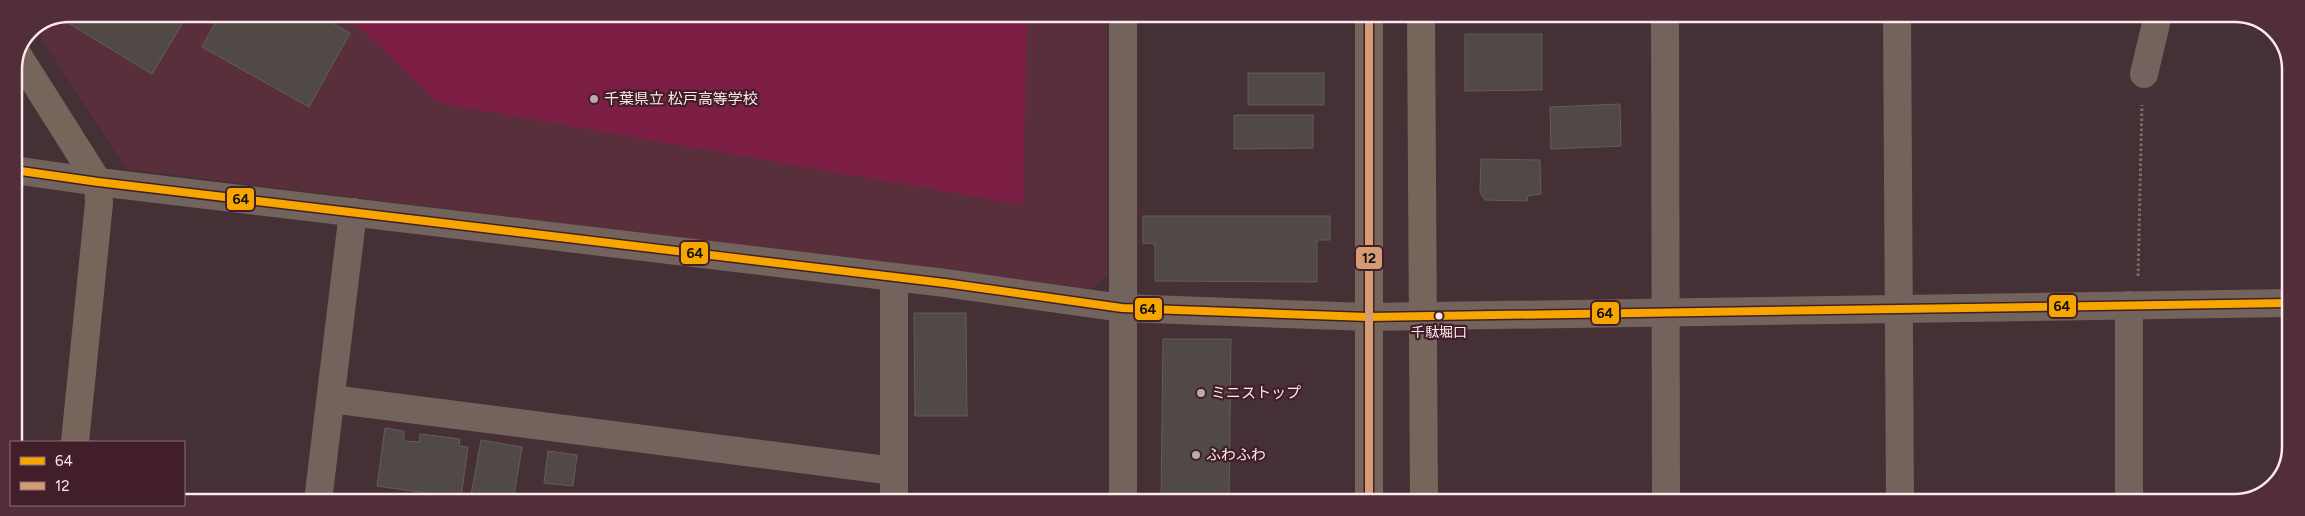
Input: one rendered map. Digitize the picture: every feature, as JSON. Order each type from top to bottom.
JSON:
[{"type":"street","points":[[1123,22],[1123,494]]},
{"type":"street","points":[[1368,494],[1368,317],[1370,275],[1369,22]]},
{"type":"street","points":[[1421,22],[1424,494]]},
{"type":"street","points":[[1665,22],[1666,494]]},
{"type":"street","points":[[1897,22],[1900,494]]},
{"type":"street","points":[[2144,74],[2156,22]]},
{"type":"street","points":[[23,63],[98,182],[99,203],[75,441]]},
{"type":"street","points":[[22,171],[98,182],[946,283],[1122,308],[1368,317],[1898,309],[2136,291],[2282,302]]},
{"type":"street","points":[[319,494],[353,212]]},
{"type":"street","points":[[894,278],[894,494]]},
{"type":"street","points":[[2129,494],[2136,291]]},
{"type":"street","points":[[331,399],[894,471]]},
{"type":"path","points":[[2136,291],[2141,116]]},
{"type":"shaded area","name":"千葉県立 松戸高等学校","points":[[70,22],[1107,22],[1107,276],[1092,289],[126,169],[39,34],[43,30],[60,23]]},
{"type":"shaded area","points":[[353,22],[1027,22],[1023,205],[438,103]]},
{"type":"building","points":[[67,22],[183,22],[152,74]]},
{"type":"building","points":[[216,22],[330,22],[350,33],[309,107],[202,47]]},
{"type":"building","points":[[1465,34],[1542,34],[1542,90],[1465,91]]},
{"type":"building","points":[[1248,73],[1324,73],[1324,105],[1248,105]]},
{"type":"building","points":[[1620,104],[1621,146],[1551,149],[1550,107]]},
{"type":"building","points":[[1234,115],[1313,115],[1313,148],[1234,149]]},
{"type":"building","points":[[1481,159],[1540,160],[1541,194],[1528,196],[1527,201],[1485,200],[1480,193]]},
{"type":"building","points":[[1143,216],[1330,216],[1330,240],[1317,240],[1317,282],[1155,281],[1155,244],[1143,243]]},
{"type":"building","points":[[914,313],[966,313],[967,416],[915,416]]},
{"type":"building","points":[[1163,339],[1231,339],[1229,494],[1161,494]]},
{"type":"building","points":[[385,428],[404,431],[404,441],[419,442],[420,434],[460,439],[459,446],[468,447],[462,494],[433,494],[377,486]]},
{"type":"building","points":[[481,440],[522,447],[514,494],[471,494]]},
{"type":"building","points":[[548,451],[577,455],[573,486],[544,483]]},
{"type":"transit line","name":"12","points":[[1369,22],[1369,494]]},
{"type":"transit line","name":"64","points":[[22,171],[98,182],[945,283],[1122,308],[1368,317],[2282,303]]},
{"type":"place","name":"千葉県立 松戸高等学校","points":[[594,99]]},
{"type":"place","name":"千駄堀口","points":[[1439,316]]},
{"type":"place","name":"ミニストップ","points":[[1201,393]]},
{"type":"place","name":"ふわふわ","points":[[1196,455]]}]
